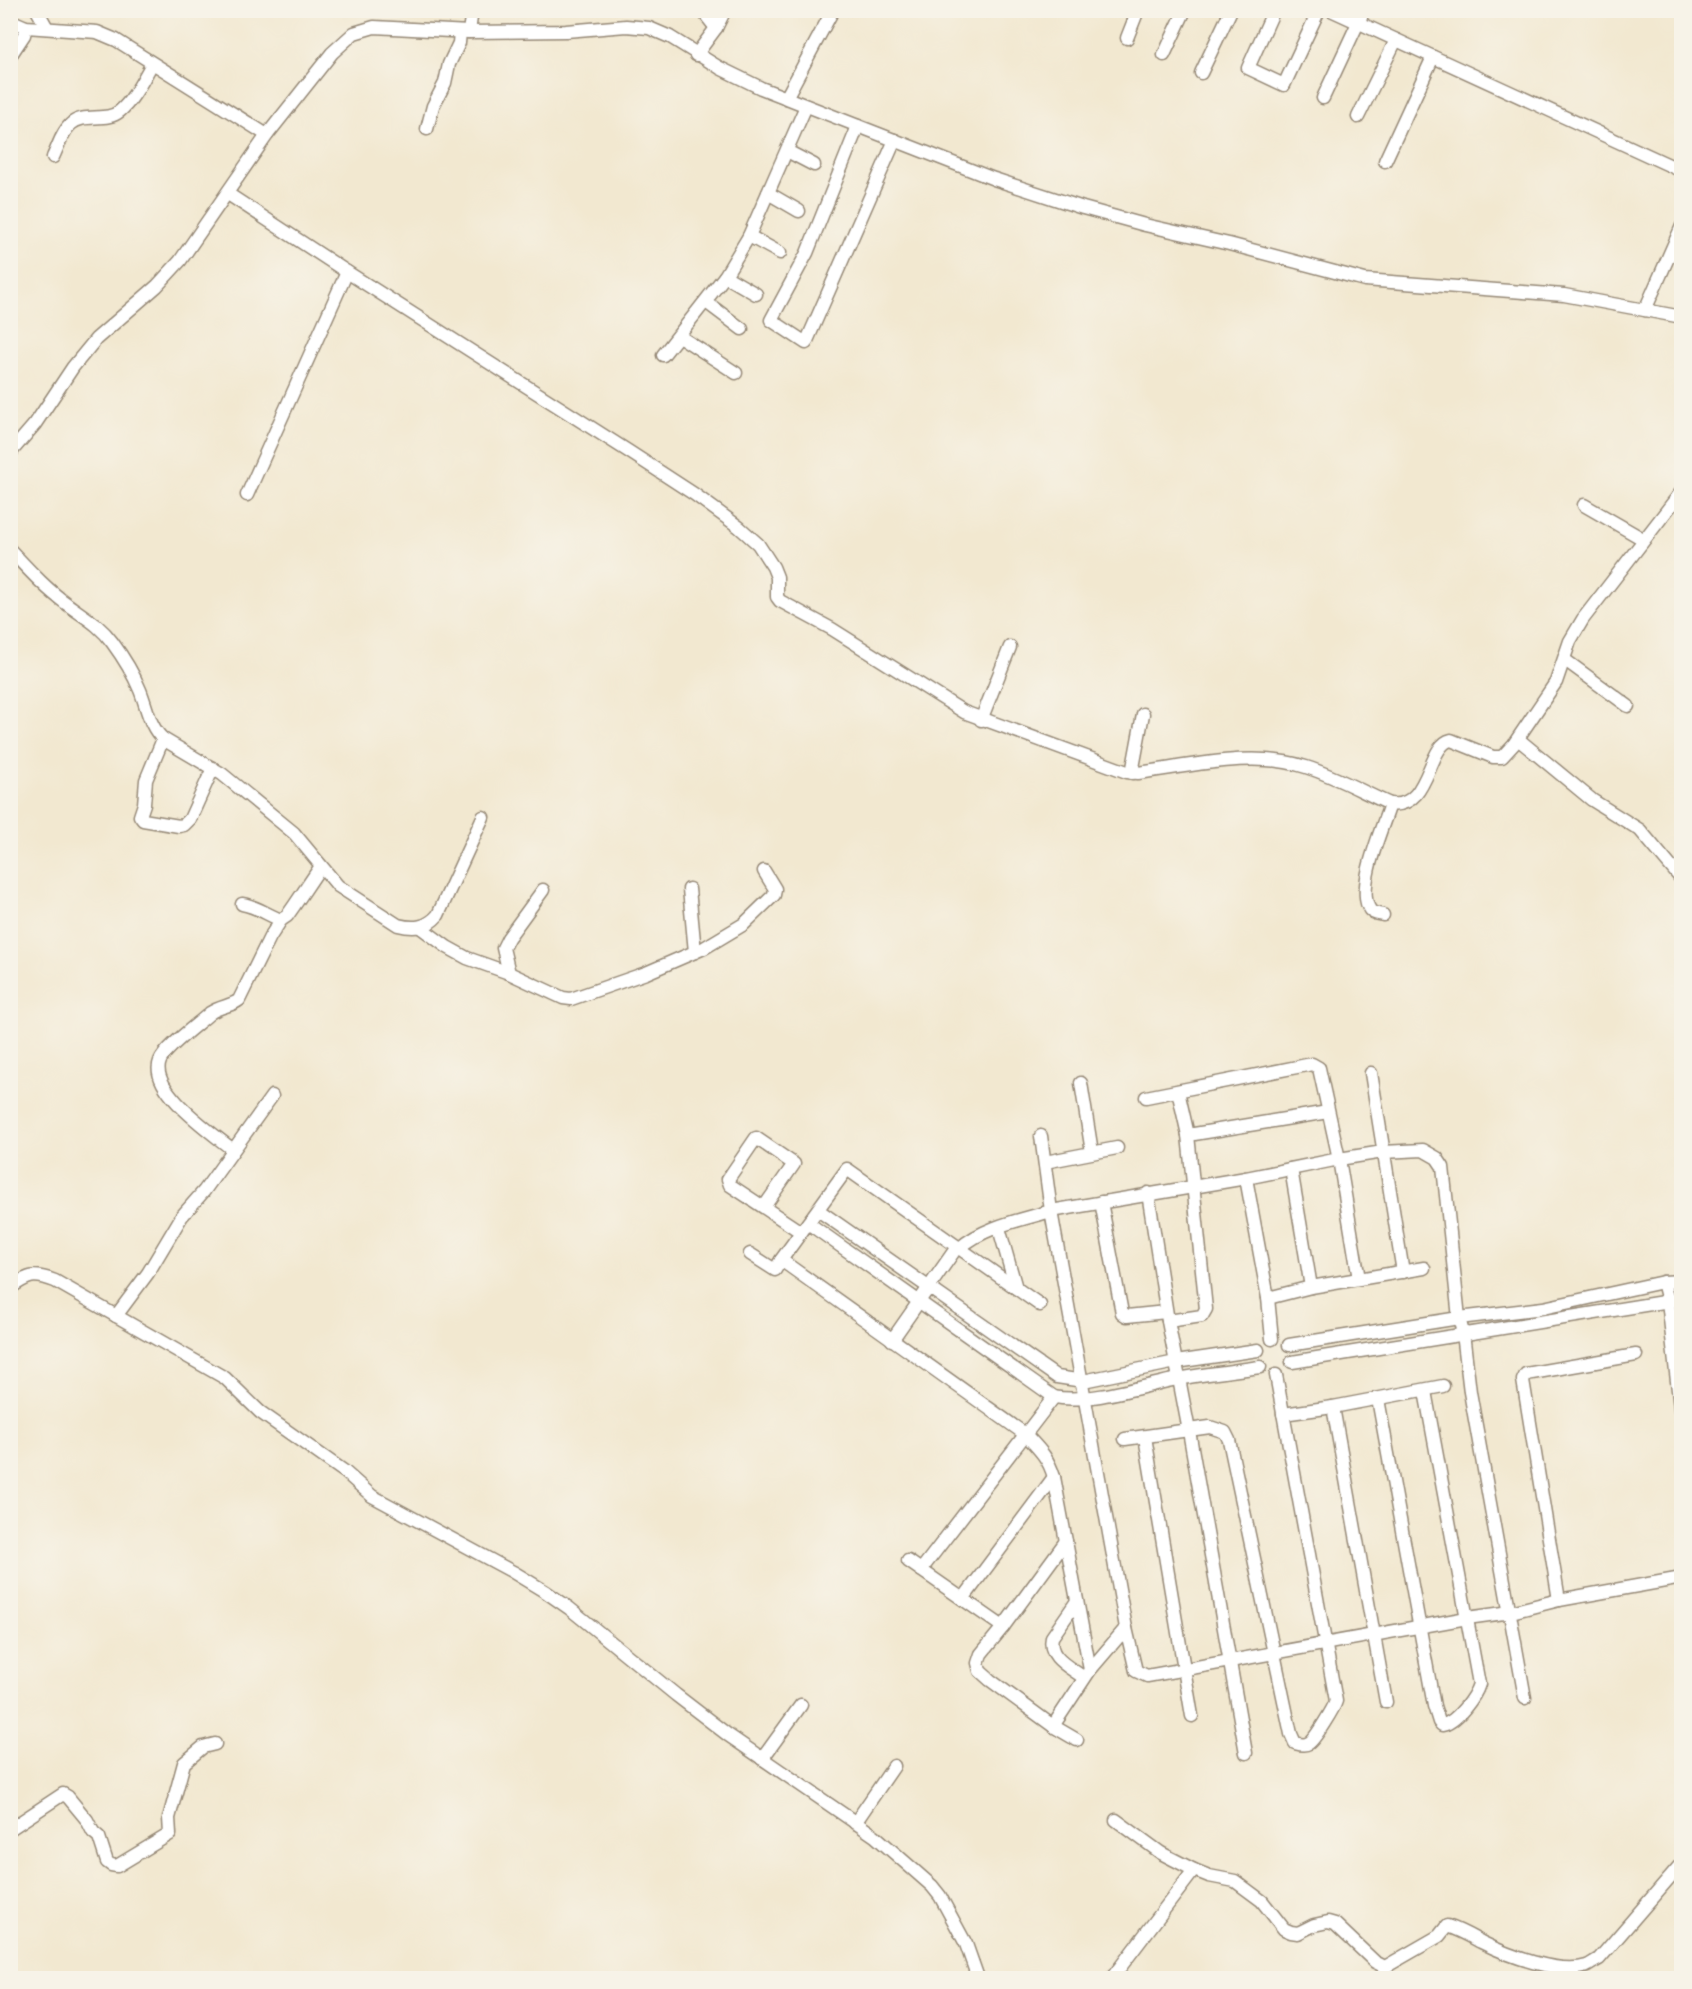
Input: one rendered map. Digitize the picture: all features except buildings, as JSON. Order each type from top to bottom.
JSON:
[{"type":"street","points":[[38,10],[47,28]]},
{"type":"street","points":[[427,129],[433,106],[445,83],[449,64],[465,32],[472,10]]},
{"type":"street","points":[[699,10],[716,28]]},
{"type":"street","points":[[696,55],[716,28],[725,10]]},
{"type":"street","points":[[786,98],[833,10]]},
{"type":"street","points":[[1127,38],[1138,10]]},
{"type":"street","points":[[1164,55],[1185,10]]},
{"type":"street","points":[[1201,73],[1231,10]]},
{"type":"street","points":[[1274,10],[1248,68],[1284,85],[1319,10]]},
{"type":"street","points":[[1331,10],[1682,171]]},
{"type":"street","points":[[1323,98],[1365,10]]},
{"type":"street","points":[[10,20],[26,27],[97,32],[116,40],[267,135]]},
{"type":"street","points":[[10,453],[35,424],[73,367],[96,339],[167,277],[190,249],[267,135],[332,53],[354,33],[374,27],[465,32],[566,31],[639,26],[661,32],[732,75],[786,98],[994,179],[1066,203],[1350,277],[1378,282],[1455,285],[1564,295],[1682,318]]},
{"type":"street","points":[[10,56],[24,35],[26,27]]},
{"type":"street","points":[[1358,117],[1396,40]]},
{"type":"street","points":[[1385,161],[1433,57]]},
{"type":"street","points":[[53,157],[64,133],[72,123],[82,119],[108,118],[120,112],[152,63]]},
{"type":"street","points":[[663,355],[725,276],[749,236],[806,106]]},
{"type":"street","points":[[858,126],[807,253],[771,320],[806,343],[895,140]]},
{"type":"street","points":[[787,151],[814,165]]},
{"type":"street","points":[[768,193],[799,211]]},
{"type":"street","points":[[228,194],[347,273],[638,457],[739,527],[758,544],[773,567],[777,577],[777,597],[780,601],[832,629],[954,707],[981,720],[1132,773],[1239,760],[1257,759],[1282,762],[1306,767],[1390,804],[1401,806],[1410,801],[1427,777],[1445,741],[1451,740],[1497,758],[1502,757],[1518,739],[1556,682],[1570,641],[1583,620],[1682,491]]},
{"type":"street","points":[[1645,310],[1682,226]]},
{"type":"street","points":[[749,236],[780,253]]},
{"type":"street","points":[[247,495],[347,273]]},
{"type":"street","points":[[725,276],[756,294]]},
{"type":"street","points":[[705,302],[742,329]]},
{"type":"street","points":[[679,336],[736,373]]},
{"type":"street","points":[[1584,505],[1643,539]]},
{"type":"street","points":[[10,550],[45,587],[67,605],[97,624],[111,640],[140,690],[156,733],[213,768],[283,823],[338,886],[398,925],[409,928],[420,927],[432,922],[438,915],[483,818]]},
{"type":"street","points":[[981,720],[1010,647]]},
{"type":"street","points":[[1564,660],[1628,706]]},
{"type":"street","points":[[1132,773],[1143,714]]},
{"type":"street","points":[[163,739],[146,780],[144,804],[140,816],[143,820],[184,825],[190,819],[213,768]]},
{"type":"street","points":[[1518,739],[1592,800],[1641,830],[1682,880]]},
{"type":"street","points":[[1383,915],[1370,910],[1367,900],[1367,880],[1369,861],[1390,804]]},
{"type":"street","points":[[233,1150],[172,1097],[161,1081],[159,1064],[171,1048],[210,1013],[239,1000],[259,958],[281,920],[294,906],[321,867]]},
{"type":"street","points":[[420,927],[447,947],[467,958],[509,973],[563,998],[571,999],[646,973],[723,938],[744,924],[772,898],[775,889],[765,871]]},
{"type":"street","points":[[689,889],[695,952]]},
{"type":"street","points":[[509,973],[503,948],[543,890]]},
{"type":"street","points":[[242,904],[252,905],[281,920]]},
{"type":"street","points":[[1146,1097],[1312,1064],[1319,1068],[1339,1159],[1359,1279]]},
{"type":"street","points":[[1371,1073],[1404,1272]]},
{"type":"street","points":[[1081,1083],[1092,1152]]},
{"type":"street","points":[[1101,1202],[1124,1316],[1202,1316],[1206,1310],[1188,1135],[1178,1091]]},
{"type":"street","points":[[116,1316],[148,1273],[182,1216],[204,1191],[272,1096]]},
{"type":"street","points":[[1188,1135],[1328,1112]]},
{"type":"street","points":[[1041,1136],[1051,1211],[1126,1628],[1136,1671],[1147,1676],[1184,1670],[1511,1612],[1559,1600],[1682,1578]]},
{"type":"street","points":[[764,1207],[794,1164],[756,1138],[728,1179],[730,1185],[764,1207],[805,1228],[919,1302],[1054,1397],[1085,1397],[1179,1379],[1260,1367]]},
{"type":"street","points":[[1045,1162],[1117,1148]]},
{"type":"street","points":[[892,1340],[957,1247],[960,1248],[970,1238],[983,1232],[1051,1211],[1246,1178],[1339,1159],[1383,1152],[1423,1150],[1437,1158],[1443,1167],[1459,1318],[1470,1392],[1525,1698]]},
{"type":"street","points":[[750,1254],[775,1270],[847,1169],[1040,1305]]},
{"type":"street","points":[[1291,1169],[1311,1287]]},
{"type":"street","points":[[1246,1178],[1268,1298],[1272,1339]]},
{"type":"street","points":[[1148,1193],[1167,1316],[1246,1753]]},
{"type":"street","points":[[818,1209],[1058,1377],[1083,1381],[1176,1362],[1258,1350]]},
{"type":"street","points":[[999,1228],[1016,1288]]},
{"type":"street","points":[[781,1260],[1025,1434],[1040,1449],[1049,1462],[1054,1477],[1077,1601],[1087,1674]]},
{"type":"street","points":[[1268,1298],[1311,1287],[1424,1268]]},
{"type":"street","points":[[10,1288],[24,1279],[39,1275],[55,1281],[225,1378],[260,1412],[345,1472],[372,1496],[546,1592],[676,1695],[762,1759],[875,1836],[936,1891],[947,1906],[966,1944],[978,1978]]},
{"type":"street","points":[[1289,1345],[1459,1318],[1544,1308],[1663,1282],[1682,1281]]},
{"type":"street","points":[[1663,1282],[1668,1301],[1682,1426]]},
{"type":"street","points":[[1292,1362],[1682,1299]]},
{"type":"street","points":[[1272,1339],[1280,1339],[1289,1345],[1292,1353],[1292,1362],[1286,1370],[1276,1375],[1264,1371],[1257,1357],[1263,1342],[1272,1339]]},
{"type":"street","points":[[1559,1600],[1523,1380],[1526,1374],[1636,1355]]},
{"type":"street","points":[[1125,1439],[1210,1427],[1225,1432],[1229,1440],[1291,1734],[1295,1743],[1302,1745],[1309,1743],[1333,1709],[1336,1701],[1276,1375]]},
{"type":"street","points":[[1283,1414],[1443,1386]]},
{"type":"street","points":[[1378,1399],[1434,1706],[1442,1725],[1447,1724],[1461,1712],[1476,1693],[1479,1684],[1425,1390]]},
{"type":"street","points":[[921,1570],[1054,1397]]},
{"type":"street","points":[[1333,1407],[1386,1702]]},
{"type":"street","points":[[1145,1437],[1192,1716]]},
{"type":"street","points":[[963,1599],[1054,1477]]},
{"type":"street","points":[[1066,1541],[981,1654],[978,1663],[980,1671],[1053,1726],[1077,1740]]},
{"type":"street","points":[[908,1562],[1003,1627]]},
{"type":"street","points":[[1077,1601],[1052,1637],[1050,1644],[1055,1656],[1087,1674]]},
{"type":"street","points":[[1053,1726],[1087,1674],[1126,1628]]},
{"type":"street","points":[[762,1759],[801,1705]]},
{"type":"street","points":[[10,1829],[63,1794],[68,1797],[99,1837],[107,1862],[117,1866],[170,1834],[168,1820],[182,1765],[202,1747],[215,1744]]},
{"type":"street","points":[[855,1823],[894,1766]]},
{"type":"street","points":[[1116,1820],[1161,1852],[1194,1870],[1209,1876],[1235,1881],[1262,1901],[1284,1929],[1298,1934],[1314,1925],[1328,1922],[1335,1924],[1375,1962],[1385,1967],[1439,1936],[1447,1926],[1462,1930],[1481,1942],[1517,1957],[1553,1966],[1569,1968],[1586,1966],[1599,1959],[1682,1863]]},
{"type":"street","points":[[1112,1978],[1194,1870]]}]
